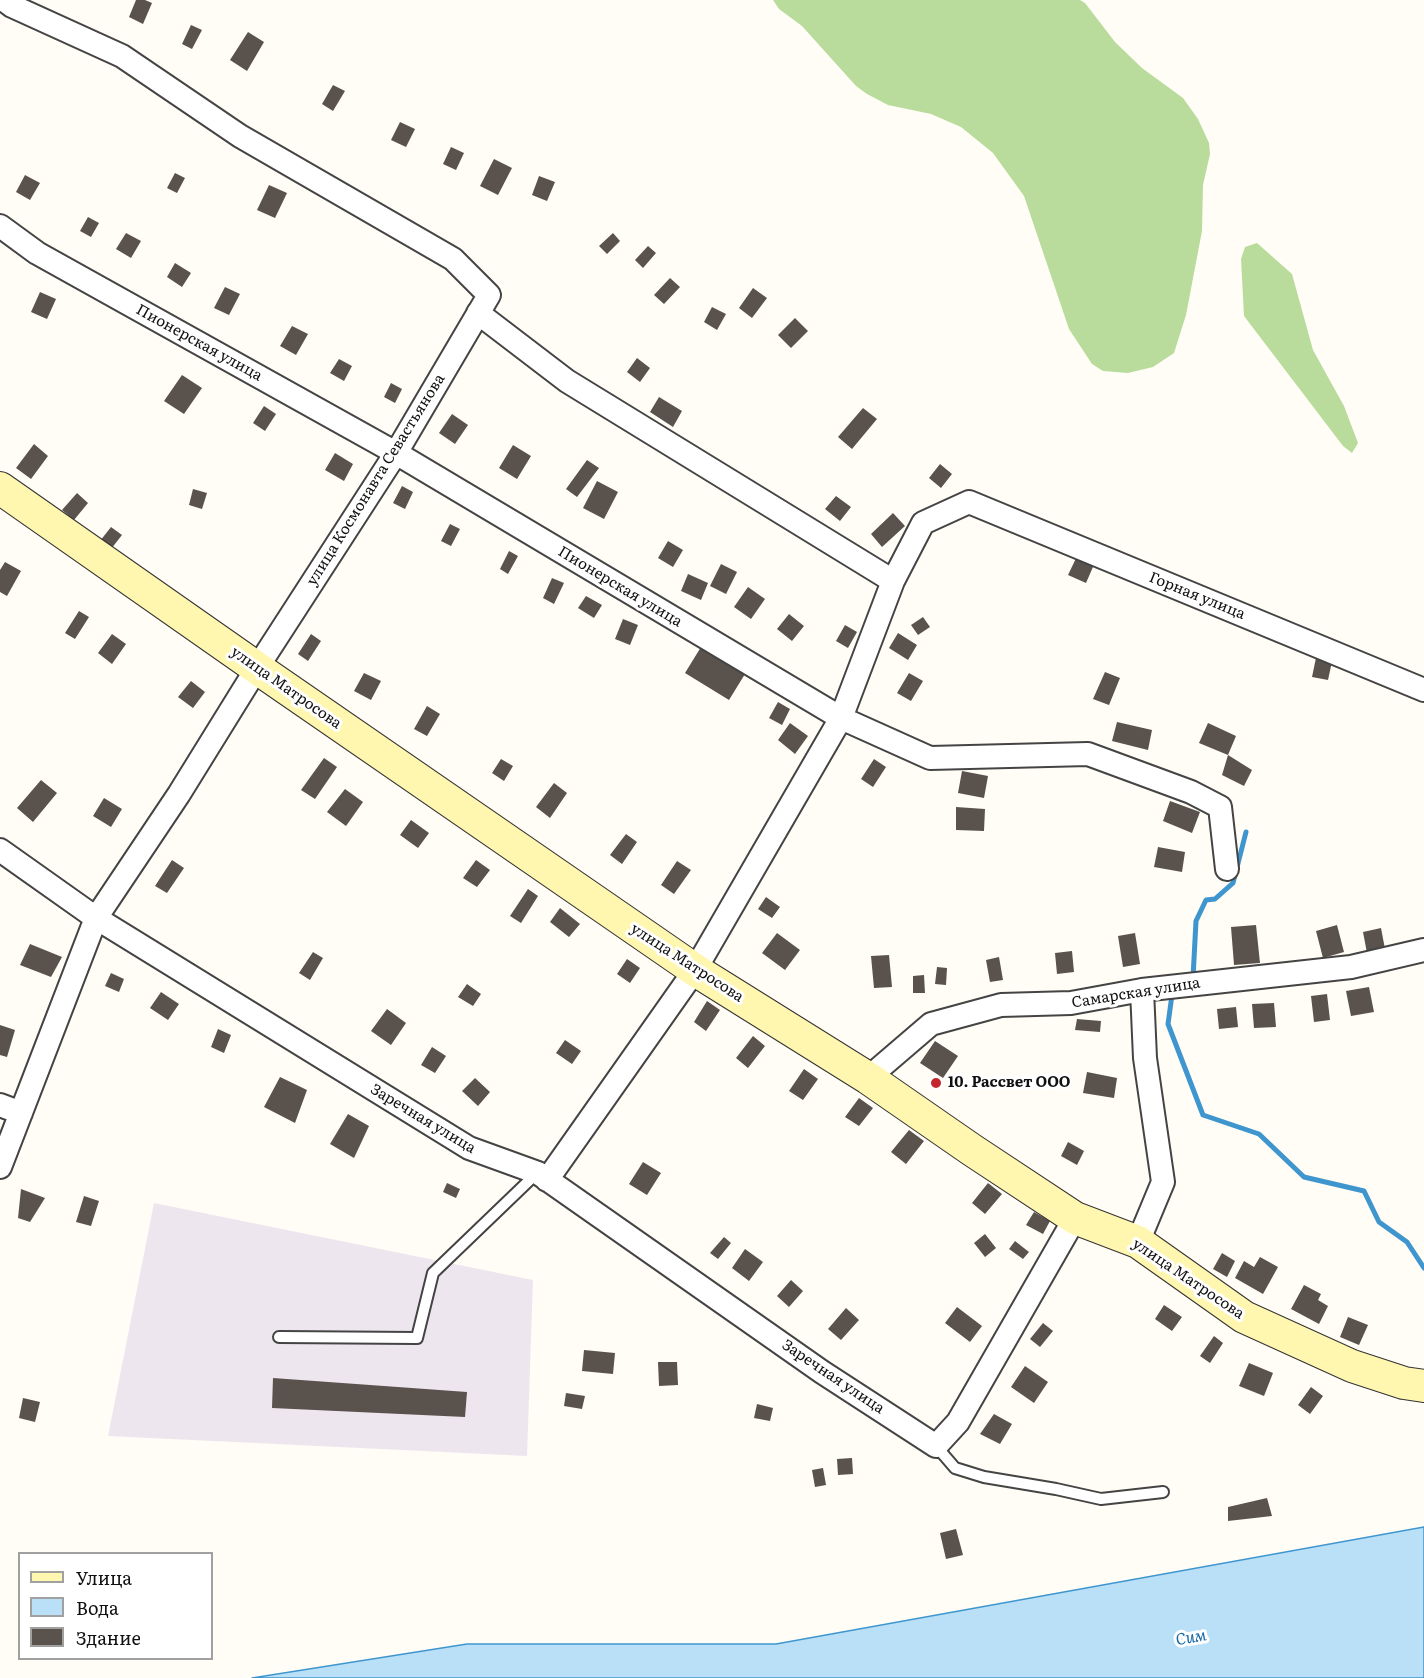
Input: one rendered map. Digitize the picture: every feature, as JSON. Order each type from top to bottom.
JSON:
[{"type":"main road","name":"улица Матросова","points":[[0,488],[695,970],[868,1078],[1075,1218],[1138,1242],[1244,1317],[1352,1366],[1414,1384]]},
{"type":"street","name":"улица Космонавта Севастьянова","points":[[0,1167],[11,1109],[96,918],[179,794],[257,668],[396,453],[489,295],[453,259],[240,136],[122,56],[3,0]]},
{"type":"street","name":"Пионерская улица","points":[[0,226],[37,253],[396,453],[840,718],[930,758],[1088,754],[1191,792],[1220,807],[1227,869]]},
{"type":"street","points":[[478,314],[567,381],[893,581],[840,718],[695,970],[542,1176]]},
{"type":"street","name":"Горная улица","points":[[893,581],[923,523],[969,502],[1424,690]]},
{"type":"street","name":"Заречная улица","points":[[0,850],[96,918],[469,1148],[542,1176],[822,1372],[936,1446]]},
{"type":"street","name":"Самарская улица","points":[[868,1078],[932,1024],[1001,1005],[1071,1003],[1142,990],[1351,967],[1424,950]]},
{"type":"street","points":[[1138,1242],[1163,1182],[1145,1058],[1142,990]]},
{"type":"street","points":[[936,1446],[958,1422],[1075,1218]]},
{"type":"lane","points":[[279,1337],[417,1338],[433,1273],[542,1176]]},
{"type":"lane","name":"Заречная улица","points":[[936,1446],[955,1468],[984,1477],[1101,1498],[1163,1492]]},
{"type":"shaded area","points":[[154,1203],[533,1280],[527,1456],[108,1436]]},
{"type":"green space","points":[[773,0],[1080,0],[1085,3],[1115,42],[1142,68],[1183,98],[1198,119],[1209,143],[1210,154],[1203,185],[1202,231],[1186,315],[1174,353],[1153,367],[1128,373],[1103,371],[1092,364],[1069,329],[1024,196],[993,153],[961,127],[931,114],[888,105],[867,94],[856,86],[802,26],[779,9]]},
{"type":"green space","points":[[1257,243],[1292,274],[1313,350],[1344,406],[1358,443],[1352,453],[1343,446],[1244,316],[1241,259],[1245,247]]},
{"type":"water","name":"Сим","points":[[1424,1527],[1424,1678],[252,1678],[467,1644],[776,1644]]},
{"type":"building","points":[[136,0],[152,3],[143,24],[129,17]]},
{"type":"building","points":[[191,25],[202,30],[192,49],[182,44]]},
{"type":"building","points":[[248,32],[264,42],[247,71],[230,60]]},
{"type":"building","points":[[333,85],[345,91],[333,111],[322,104]]},
{"type":"building","points":[[400,122],[415,129],[406,147],[391,140]]},
{"type":"building","points":[[451,147],[464,153],[456,170],[443,164]]},
{"type":"building","points":[[494,159],[512,168],[498,195],[480,186]]},
{"type":"building","points":[[175,173],[185,178],[177,193],[167,188]]},
{"type":"building","points":[[25,175],[40,183],[30,200],[16,192]]},
{"type":"building","points":[[539,176],[555,182],[547,201],[532,195]]},
{"type":"building","points":[[269,185],[287,193],[275,218],[257,210]]},
{"type":"building","points":[[88,217],[99,223],[91,237],[80,231]]},
{"type":"building","points":[[126,233],[141,241],[131,258],[116,249]]},
{"type":"building","points":[[613,233],[620,241],[607,254],[599,246]]},
{"type":"building","points":[[648,246],[656,253],[643,268],[635,260]]},
{"type":"building","points":[[175,263],[191,273],[182,287],[167,277]]},
{"type":"building","points":[[670,278],[680,287],[664,304],[654,295]]},
{"type":"building","points":[[225,287],[240,294],[229,315],[214,308]]},
{"type":"building","points":[[753,288],[767,298],[752,318],[739,308]]},
{"type":"building","points":[[40,292],[56,299],[47,319],[31,312]]},
{"type":"building","points":[[712,307],[726,314],[717,330],[704,322]]},
{"type":"building","points":[[795,318],[808,331],[791,348],[778,335]]},
{"type":"building","points":[[292,326],[308,334],[296,355],[280,346]]},
{"type":"building","points":[[637,358],[650,368],[640,382],[627,372]]},
{"type":"building","points":[[339,359],[352,366],[344,381],[330,373]]},
{"type":"building","points":[[182,375],[202,388],[184,414],[164,401]]},
{"type":"building","points":[[391,383],[402,389],[395,403],[384,397]]},
{"type":"building","points":[[659,397],[682,411],[673,427],[650,412]]},
{"type":"building","points":[[264,406],[276,414],[265,431],[253,423]]},
{"type":"building","points":[[863,408],[877,419],[852,449],[838,437]]},
{"type":"building","points":[[452,414],[468,425],[455,444],[439,433]]},
{"type":"building","points":[[34,444],[48,456],[31,479],[16,468]]},
{"type":"building","points":[[513,445],[531,456],[517,479],[499,468]]},
{"type":"building","points":[[335,453],[353,464],[344,481],[325,470]]},
{"type":"building","points":[[587,460],[599,468],[577,497],[566,489]]},
{"type":"building","points":[[940,464],[952,474],[941,488],[929,478]]},
{"type":"building","points":[[597,481],[618,492],[604,519],[583,508]]},
{"type":"building","points":[[402,486],[413,492],[405,509],[393,503]]},
{"type":"building","points":[[193,489],[207,493],[202,509],[189,505]]},
{"type":"building","points":[[77,493],[88,503],[74,520],[62,510]]},
{"type":"building","points":[[836,496],[851,507],[840,521],[825,509]]},
{"type":"building","points":[[893,513],[905,526],[882,547],[871,534]]},
{"type":"building","points":[[450,524],[460,529],[451,546],[441,541]]},
{"type":"building","points":[[111,527],[122,535],[111,549],[100,541]]},
{"type":"building","points":[[668,541],[683,550],[673,567],[658,558]]},
{"type":"building","points":[[509,551],[518,556],[508,574],[500,569]]},
{"type":"building","points":[[1079,552],[1096,560],[1086,583],[1068,575]]},
{"type":"building","points":[[5,562],[21,571],[7,596],[0,592],[0,570]]},
{"type":"building","points":[[721,564],[737,572],[726,594],[710,586]]},
{"type":"building","points":[[688,574],[708,583],[701,600],[681,591]]},
{"type":"building","points":[[552,578],[564,583],[554,604],[543,598]]},
{"type":"building","points":[[748,587],[765,599],[751,619],[734,607]]},
{"type":"building","points":[[586,596],[602,605],[594,618],[578,608]]},
{"type":"building","points":[[79,611],[89,617],[75,639],[65,633]]},
{"type":"building","points":[[789,614],[804,626],[792,641],[777,629]]},
{"type":"building","points":[[923,617],[930,627],[918,635],[911,625]]},
{"type":"building","points":[[623,619],[638,625],[630,645],[615,639]]},
{"type":"building","points":[[845,625],[857,632],[848,648],[836,641]]},
{"type":"building","points":[[898,633],[917,645],[908,660],[889,648]]},
{"type":"building","points":[[112,634],[126,644],[112,664],[98,653]]},
{"type":"building","points":[[311,634],[321,641],[308,661],[298,654]]},
{"type":"building","points":[[701,647],[745,674],[729,700],[685,673]]},
{"type":"building","points":[[1317,653],[1333,657],[1328,680],[1312,677]]},
{"type":"building","points":[[1105,672],[1120,678],[1109,705],[1093,699]]},
{"type":"building","points":[[364,673],[381,681],[371,700],[354,691]]},
{"type":"building","points":[[909,673],[923,681],[911,701],[897,693]]},
{"type":"building","points":[[191,681],[205,692],[193,708],[178,697]]},
{"type":"building","points":[[778,702],[790,709],[782,725],[769,718]]},
{"type":"building","points":[[427,706],[440,714],[427,736],[414,729]]},
{"type":"building","points":[[1117,722],[1152,730],[1148,750],[1112,741]]},
{"type":"building","points":[[790,723],[808,736],[795,754],[778,740]]},
{"type":"building","points":[[1208,723],[1236,736],[1228,755],[1199,743]]},
{"type":"building","points":[[1228,755],[1252,770],[1244,786],[1222,775]]},
{"type":"building","points":[[324,758],[337,767],[315,799],[301,790]]},
{"type":"building","points":[[501,759],[513,766],[504,781],[492,773]]},
{"type":"building","points":[[874,759],[886,767],[873,787],[861,779]]},
{"type":"building","points":[[962,771],[988,776],[984,798],[958,793]]},
{"type":"building","points":[[41,780],[57,793],[33,822],[17,808]]},
{"type":"building","points":[[554,783],[567,793],[550,818],[536,807]]},
{"type":"building","points":[[345,789],[363,802],[346,826],[327,812]]},
{"type":"building","points":[[104,798],[122,809],[111,827],[93,816]]},
{"type":"building","points":[[1170,801],[1200,812],[1192,833],[1163,821]]},
{"type":"building","points":[[956,807],[985,809],[984,831],[956,830]]},
{"type":"building","points":[[411,820],[429,833],[418,848],[400,835]]},
{"type":"building","points":[[626,834],[637,842],[622,864],[610,855]]},
{"type":"building","points":[[1158,847],[1185,852],[1182,872],[1154,867]]},
{"type":"building","points":[[172,860],[184,868],[167,893],[155,886]]},
{"type":"building","points":[[476,860],[490,870],[477,887],[463,878]]},
{"type":"building","points":[[677,861],[691,870],[674,894],[661,885]]},
{"type":"building","points":[[528,889],[538,896],[521,923],[510,916]]},
{"type":"building","points":[[766,897],[780,907],[772,918],[758,909]]},
{"type":"building","points":[[560,908],[580,924],[569,937],[550,922]]},
{"type":"building","points":[[1256,925],[1260,963],[1234,965],[1231,927]]},
{"type":"building","points":[[1337,925],[1344,952],[1323,958],[1316,931]]},
{"type":"building","points":[[1381,928],[1385,949],[1367,953],[1363,932]]},
{"type":"building","points":[[777,933],[800,950],[785,970],[762,953]]},
{"type":"building","points":[[1135,933],[1140,964],[1123,967],[1118,936]]},
{"type":"building","points":[[30,944],[62,957],[51,977],[20,965]]},
{"type":"building","points":[[1072,951],[1074,972],[1057,974],[1055,953]]},
{"type":"building","points":[[313,952],[323,958],[310,980],[299,973]]},
{"type":"building","points":[[889,955],[892,987],[874,988],[871,956]]},
{"type":"building","points":[[999,957],[1003,980],[990,982],[986,960]]},
{"type":"building","points":[[627,959],[640,968],[630,983],[617,974]]},
{"type":"building","points":[[937,967],[947,968],[946,985],[935,984]]},
{"type":"building","points":[[111,973],[124,979],[119,992],[105,986]]},
{"type":"building","points":[[924,975],[925,993],[913,993],[913,976]]},
{"type":"building","points":[[467,984],[481,994],[473,1006],[458,997]]},
{"type":"building","points":[[1369,987],[1374,1012],[1351,1016],[1346,991]]},
{"type":"building","points":[[161,992],[179,1004],[168,1020],[150,1008]]},
{"type":"building","points":[[1327,994],[1330,1020],[1314,1022],[1311,996]]},
{"type":"building","points":[[707,1001],[720,1010],[706,1031],[694,1022]]},
{"type":"building","points":[[1274,1003],[1276,1027],[1254,1028],[1252,1004]]},
{"type":"building","points":[[1236,1007],[1238,1027],[1219,1029],[1217,1009]]},
{"type":"building","points":[[387,1009],[406,1023],[391,1045],[371,1031]]},
{"type":"building","points":[[1077,1019],[1101,1021],[1100,1032],[1075,1030]]},
{"type":"building","points":[[0,1025],[15,1030],[7,1057],[0,1055]]},
{"type":"building","points":[[218,1029],[231,1035],[224,1053],[211,1047]]},
{"type":"building","points":[[753,1036],[765,1046],[748,1068],[736,1058]]},
{"type":"building","points":[[565,1040],[581,1051],[572,1064],[556,1053]]},
{"type":"building","points":[[935,1041],[958,1056],[943,1078],[920,1063]]},
{"type":"building","points":[[432,1047],[446,1056],[435,1073],[421,1065]]},
{"type":"building","points":[[804,1069],[818,1079],[803,1100],[789,1091]]},
{"type":"building","points":[[1087,1072],[1117,1078],[1114,1098],[1083,1093]]},
{"type":"building","points":[[280,1077],[307,1090],[295,1123],[264,1107]]},
{"type":"building","points":[[475,1078],[490,1092],[478,1106],[462,1091]]},
{"type":"building","points":[[859,1098],[873,1108],[859,1126],[845,1117]]},
{"type":"building","points":[[348,1114],[369,1126],[354,1158],[330,1144]]},
{"type":"building","points":[[909,1130],[924,1141],[906,1164],[891,1152]]},
{"type":"building","points":[[1068,1142],[1084,1151],[1077,1165],[1061,1156]]},
{"type":"building","points":[[643,1162],[661,1173],[647,1195],[629,1184]]},
{"type":"building","points":[[447,1183],[460,1189],[456,1198],[443,1192]]},
{"type":"building","points":[[988,1183],[1002,1194],[985,1214],[972,1203]]},
{"type":"building","points":[[21,1189],[45,1198],[30,1222],[18,1218]]},
{"type":"building","points":[[84,1196],[99,1201],[91,1226],[76,1222]]},
{"type":"building","points":[[1034,1212],[1050,1221],[1043,1234],[1026,1225]]},
{"type":"building","points":[[985,1234],[996,1248],[985,1257],[974,1243]]},
{"type":"building","points":[[724,1237],[731,1243],[718,1259],[710,1253]]},
{"type":"building","points":[[1015,1241],[1029,1252],[1023,1259],[1009,1249]]},
{"type":"building","points":[[745,1249],[763,1262],[749,1281],[732,1268]]},
{"type":"building","points":[[1222,1253],[1235,1261],[1227,1277],[1213,1269]]},
{"type":"building","points":[[1260,1257],[1278,1267],[1263,1294],[1235,1278],[1244,1261],[1254,1267]]},
{"type":"building","points":[[791,1280],[803,1291],[789,1307],[777,1296]]},
{"type":"building","points":[[1304,1285],[1321,1294],[1318,1300],[1328,1306],[1319,1324],[1291,1309]]},
{"type":"building","points":[[1164,1305],[1182,1317],[1172,1331],[1155,1319]]},
{"type":"building","points":[[957,1307],[982,1326],[970,1342],[945,1323]]},
{"type":"building","points":[[846,1308],[859,1320],[841,1340],[828,1329]]},
{"type":"building","points":[[1348,1317],[1368,1325],[1359,1345],[1340,1337]]},
{"type":"building","points":[[1043,1323],[1053,1331],[1040,1347],[1030,1339]]},
{"type":"building","points":[[1214,1336],[1223,1343],[1210,1363],[1200,1356]]},
{"type":"building","points":[[584,1350],[615,1353],[613,1374],[582,1371]]},
{"type":"building","points":[[658,1362],[677,1362],[678,1385],[659,1386]]},
{"type":"building","points":[[1249,1363],[1273,1373],[1264,1396],[1239,1386]]},
{"type":"building","points":[[1025,1366],[1048,1382],[1034,1403],[1011,1387]]},
{"type":"building","points":[[273,1378],[467,1392],[465,1417],[272,1408]]},
{"type":"building","points":[[1311,1387],[1323,1396],[1310,1414],[1298,1405]]},
{"type":"building","points":[[566,1393],[585,1396],[582,1409],[564,1406]]},
{"type":"building","points":[[23,1398],[40,1402],[35,1422],[19,1418]]},
{"type":"building","points":[[757,1404],[773,1408],[770,1421],[754,1418]]},
{"type":"building","points":[[994,1414],[1012,1424],[1000,1444],[980,1434]]},
{"type":"building","points":[[852,1458],[853,1474],[838,1475],[837,1459]]},
{"type":"building","points":[[823,1468],[826,1485],[815,1487],[812,1470]]},
{"type":"building","points":[[1267,1498],[1272,1516],[1228,1521],[1228,1507]]},
{"type":"building","points":[[956,1529],[963,1555],[946,1559],[940,1533]]},
{"type":"waterway","points":[[1193,978],[1196,921],[1206,900],[1215,899],[1233,883],[1246,832]]},
{"type":"waterway","points":[[1176,994],[1172,995],[1168,1024],[1203,1115],[1259,1134],[1304,1177],[1364,1191],[1379,1222],[1407,1242],[1424,1268]]},
{"type":"place","name":"10. Рассвет ООО","points":[[936,1083]]}]
